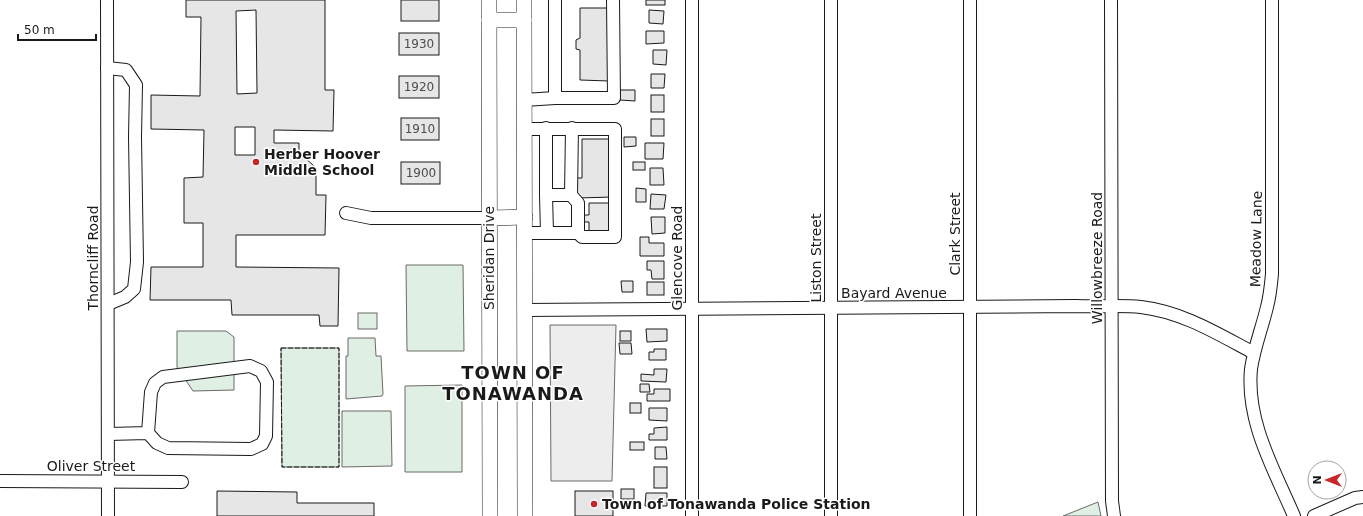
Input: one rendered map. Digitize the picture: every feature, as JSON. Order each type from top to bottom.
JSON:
[{"type":"main road","name":"Sheridan Drive","points":[[489,0],[490,516]]},
{"type":"main road","points":[[524,0],[525,516]]},
{"type":"main road","points":[[489,20],[524,20]]},
{"type":"main road","points":[[489,218],[524,216]]},
{"type":"street","name":"Thorncliff Road","points":[[107,0],[108,516]]},
{"type":"street","points":[[555,0],[555,98]]},
{"type":"street","points":[[524,100],[555,98],[614,98],[613,0]]},
{"type":"street","name":"Glencove Road","points":[[692,0],[692,516]]},
{"type":"street","name":"Liston Street","points":[[831,0],[832,516]]},
{"type":"street","name":"Clark Street","points":[[970,0],[970,516]]},
{"type":"street","name":"Willowbreeze Road","points":[[1111,0],[1112,501],[1114,516]]},
{"type":"street","name":"Meadow Lane","points":[[1272,0],[1272,274],[1268,307],[1254,353],[1251,374],[1251,398],[1254,415],[1264,447],[1294,516]]},
{"type":"street","points":[[107,68],[126,70],[136,85],[135,137],[137,262],[134,289],[125,296],[108,304]]},
{"type":"street","points":[[546,128],[546,233]]},
{"type":"street","points":[[572,128],[571,195],[578,203],[578,233]]},
{"type":"street","points":[[524,129],[615,129],[615,237],[582,237],[578,233],[524,233]]},
{"type":"street","points":[[546,195],[571,195]]},
{"type":"street","points":[[346,213],[371,218],[489,218]]},
{"type":"street","name":"Bayard Avenue","points":[[524,310],[1140,307],[1181,316],[1254,353]]},
{"type":"street","points":[[108,434],[148,433],[157,443],[168,448],[251,449],[262,444],[266,436],[267,382],[261,371],[250,366],[163,377],[155,383],[151,392],[148,433]]},
{"type":"street","name":"Oliver Street","points":[[0,481],[182,482]]},
{"type":"street","points":[[1314,516],[1355,498],[1363,497]]},
{"type":"green space","points":[[406,265],[463,265],[464,351],[407,351]]},
{"type":"green space","points":[[358,313],[377,313],[377,329],[358,329]]},
{"type":"green space","points":[[177,331],[226,331],[234,337],[234,390],[193,391],[177,367]]},
{"type":"green space","points":[[348,338],[375,338],[376,356],[381,356],[382,396],[346,399],[346,356],[348,356]]},
{"type":"green space","points":[[281,348],[339,348],[339,467],[282,467]]},
{"type":"green space","points":[[462,385],[462,472],[405,472],[405,386]]},
{"type":"green space","points":[[342,411],[391,411],[392,466],[342,467]]},
{"type":"green space","points":[[1098,502],[1101,516],[1063,516]]},
{"type":"shaded area","points":[[550,325],[616,325],[612,481],[551,481]]},
{"type":"building","name":"Herber Hoover Middle School","points":[[186,0],[325,0],[325,90],[334,90],[333,131],[274,130],[274,143],[299,143],[299,152],[316,168],[316,195],[326,195],[325,235],[236,235],[236,267],[339,268],[338,326],[320,326],[319,315],[232,315],[231,300],[150,300],[151,267],[203,267],[203,223],[184,223],[184,178],[203,177],[204,130],[151,129],[151,95],[200,96],[201,17],[186,17]],"holes":[[[256,10],[257,93],[237,94],[236,11]],[[235,127],[255,127],[255,155],[235,155]]]},
{"type":"building","points":[[401,0],[439,0],[439,21],[401,21]]},
{"type":"building","points":[[646,0],[665,0],[665,5],[646,5]]},
{"type":"building","points":[[580,8],[608,8],[609,81],[580,80],[580,50],[576,49],[576,40],[580,38]]},
{"type":"building","points":[[649,10],[664,11],[663,24],[649,23]]},
{"type":"building","points":[[646,31],[664,31],[664,43],[646,44]]},
{"type":"building","points":[[399,33],[439,33],[439,55],[399,55]]},
{"type":"building","points":[[653,50],[667,50],[666,65],[653,64]]},
{"type":"building","points":[[651,74],[665,74],[664,88],[651,88]]},
{"type":"building","points":[[399,76],[439,76],[439,98],[399,98]]},
{"type":"building","points":[[620,90],[635,90],[635,101],[620,100]]},
{"type":"building","points":[[651,95],[664,95],[664,112],[651,112]]},
{"type":"building","points":[[401,118],[439,118],[439,140],[401,140]]},
{"type":"building","points":[[651,119],[664,119],[664,136],[651,136]]},
{"type":"building","points":[[624,137],[636,137],[636,146],[624,147]]},
{"type":"building","points":[[582,139],[613,139],[613,197],[577,198],[577,178],[582,178]]},
{"type":"building","points":[[645,143],[664,143],[663,159],[645,159]]},
{"type":"building","points":[[401,162],[440,162],[440,184],[401,184]]},
{"type":"building","points":[[633,162],[645,162],[645,170],[633,170]]},
{"type":"building","points":[[650,168],[663,168],[664,185],[650,185]]},
{"type":"building","points":[[636,188],[646,189],[646,202],[636,202]]},
{"type":"building","points":[[651,194],[666,195],[664,209],[650,209]]},
{"type":"building","points":[[589,203],[613,203],[613,234],[589,234],[589,222],[584,222],[584,215],[589,215]]},
{"type":"building","points":[[651,217],[665,217],[665,233],[652,234]]},
{"type":"building","points":[[640,237],[649,237],[649,243],[664,243],[664,256],[640,256]]},
{"type":"building","points":[[647,261],[664,261],[664,279],[652,279],[651,270],[647,270]]},
{"type":"building","points":[[621,281],[633,281],[633,292],[622,292]]},
{"type":"building","points":[[647,282],[664,282],[664,295],[647,295]]},
{"type":"building","points":[[646,329],[667,329],[667,341],[647,342]]},
{"type":"building","points":[[620,331],[631,331],[631,341],[620,341]]},
{"type":"building","points":[[619,343],[631,343],[632,354],[620,354]]},
{"type":"building","points":[[654,349],[666,349],[666,360],[649,360],[649,352],[654,352]]},
{"type":"building","points":[[654,369],[667,369],[666,382],[641,381],[641,374],[654,375]]},
{"type":"building","points":[[640,384],[649,384],[650,392],[640,392]]},
{"type":"building","points":[[654,389],[670,389],[670,401],[647,401],[647,394],[654,394]]},
{"type":"building","points":[[630,403],[641,403],[641,413],[630,413]]},
{"type":"building","points":[[649,408],[667,408],[667,421],[649,420]]},
{"type":"building","points":[[667,427],[667,440],[649,440],[649,434],[654,434],[654,428]]},
{"type":"building","points":[[630,442],[644,442],[644,450],[630,450]]},
{"type":"building","points":[[655,447],[666,447],[667,459],[655,459]]},
{"type":"building","points":[[654,467],[667,467],[667,488],[654,488]]},
{"type":"building","points":[[621,489],[634,489],[634,499],[621,499]]},
{"type":"building","points":[[217,491],[297,492],[297,503],[374,503],[374,516],[217,516]]},
{"type":"building","name":"Town of Tonawanda Police Station","points":[[575,491],[613,491],[613,516],[575,516]]},
{"type":"building","points":[[646,493],[667,493],[667,506],[645,506]]},
{"type":"fence","points":[[281,348],[339,348],[339,467],[282,467],[281,348]]},
{"type":"place","name":"Herber Hoover Middle School","points":[[256,162]]},
{"type":"place","name":"Town of Tonawanda Police Station","points":[[594,504]]},
{"type":"district","name":"TOWN OF TONAWANDA","points":[[513,382]]}]
